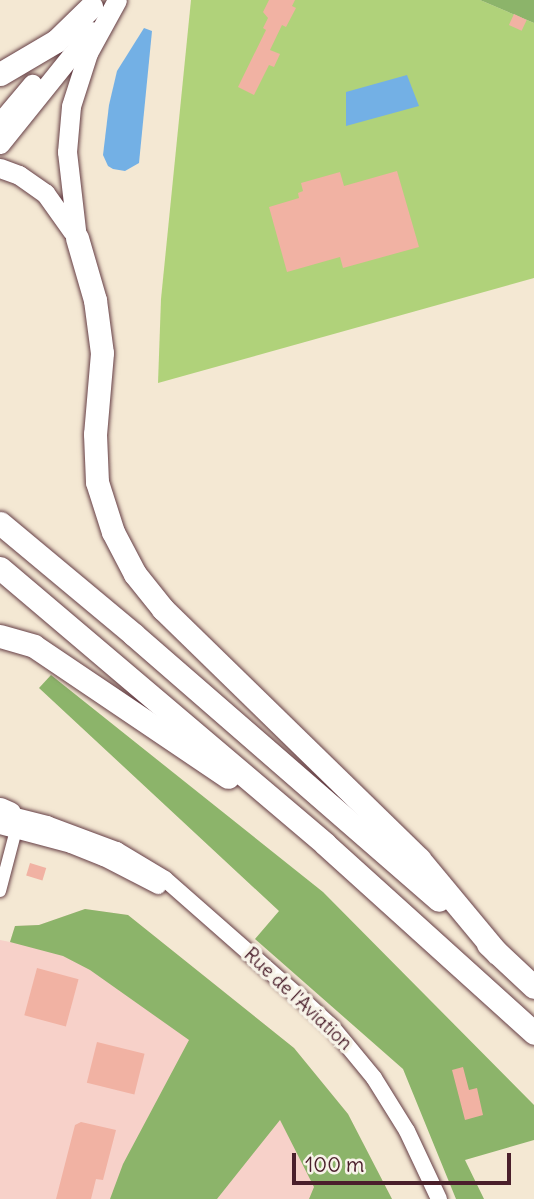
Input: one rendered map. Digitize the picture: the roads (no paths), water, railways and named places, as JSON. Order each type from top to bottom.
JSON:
[{"type":"highway","points":[[0,74],[56,41],[93,3]]},
{"type":"highway","points":[[76,237],[95,300],[102,354],[95,434],[97,482],[113,532],[135,574],[163,609],[419,859],[497,953]]},
{"type":"highway","points":[[0,523],[344,816],[534,987]]},
{"type":"highway","points":[[0,568],[325,844],[534,1033]]},
{"type":"highway","points":[[0,636],[23,642],[52,657],[325,844]]},
{"type":"main road","points":[[0,144],[117,0]]},
{"type":"main road","points":[[76,237],[68,172],[67,136],[71,106],[88,53],[117,0]]},
{"type":"main road","points":[[0,122],[93,3]]},
{"type":"main road","points":[[0,168],[19,175],[45,194],[76,237]]},
{"type":"street","name":"Rue de l'Aviation","points":[[5,818],[47,824],[117,850],[165,878],[298,995],[356,1054],[402,1122],[439,1199]]},
{"type":"street","name":"Rue de l'Aviation","points":[[5,818],[104,858],[207,917]]},
{"type":"street","points":[[0,891],[5,818]]},
{"type":"water","points":[[144,28],[152,31],[139,163],[125,171],[113,169],[108,166],[103,155],[109,105],[117,71]]},
{"type":"water","points":[[407,75],[419,106],[346,126],[346,92]]}]
